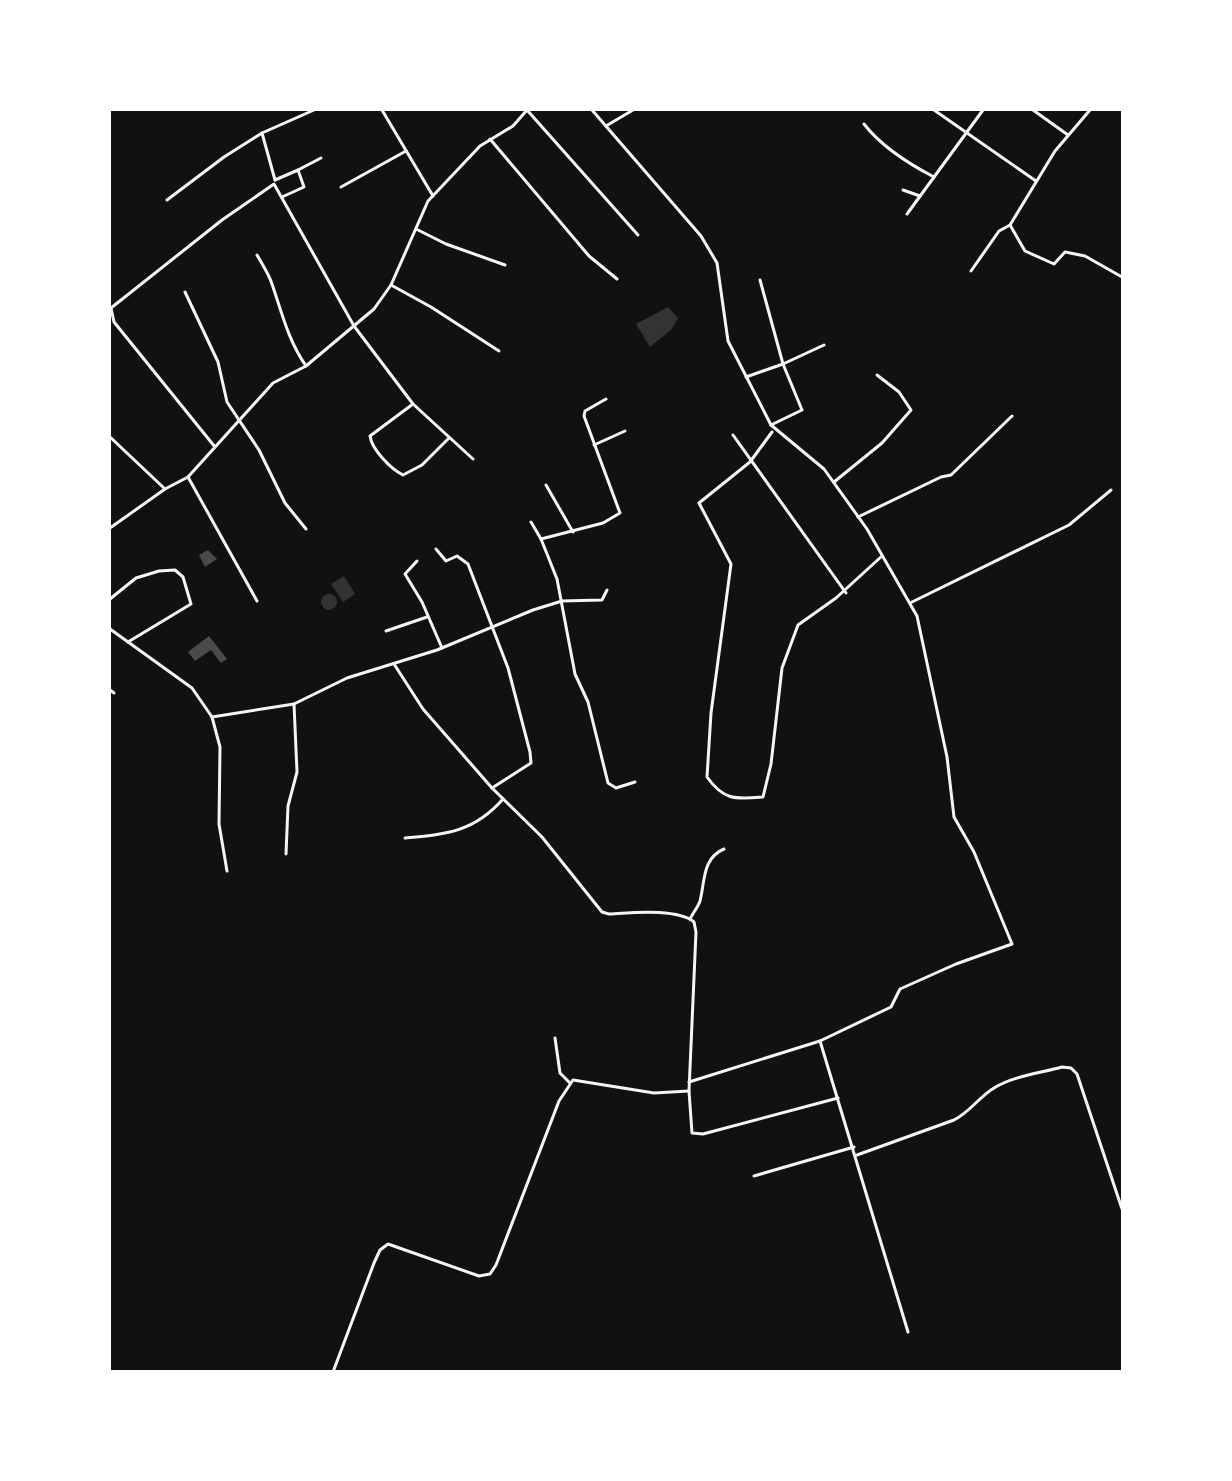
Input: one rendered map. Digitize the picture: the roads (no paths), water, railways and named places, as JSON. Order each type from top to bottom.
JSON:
[{"type":"street","points":[[167,200],[224,157],[262,133],[314,110]]},
{"type":"street","points":[[382,110],[433,196]]},
{"type":"street","points":[[110,528],[165,489],[188,477],[273,383],[306,366],[379,304],[391,285],[433,196],[473,152],[513,126],[527,110],[638,235]]},
{"type":"street","points":[[592,110],[701,236],[717,263],[728,341],[771,425],[824,469],[858,517],[917,616],[947,757],[954,817],[974,852],[1012,944],[956,964],[900,989],[891,1007],[820,1041],[689,1082]]},
{"type":"street","points":[[606,126],[633,110]]},
{"type":"street","points":[[934,110],[1037,182]]},
{"type":"street","points":[[907,214],[982,110]]},
{"type":"street","points":[[1033,110],[1069,136]]},
{"type":"street","points":[[971,271],[999,231],[1010,225],[1069,136],[1090,110]]},
{"type":"street","points":[[864,124],[872,135],[916,168],[934,177]]},
{"type":"street","points":[[262,133],[276,186],[354,326],[412,404],[473,459]]},
{"type":"street","points":[[490,139],[589,256],[617,279]]},
{"type":"street","points":[[341,187],[406,151]]},
{"type":"street","points":[[275,180],[321,158]]},
{"type":"street","points":[[282,197],[304,187],[298,170]]},
{"type":"street","points":[[215,447],[114,322],[111,308],[248,200],[271,184],[276,186]]},
{"type":"street","points":[[903,190],[920,196]]},
{"type":"street","points":[[1010,225],[1025,251],[1054,264],[1065,252],[1085,256],[1122,277]]},
{"type":"street","points":[[416,229],[446,244],[505,265]]},
{"type":"street","points":[[257,255],[272,283],[276,302],[292,343],[306,366]]},
{"type":"street","points":[[760,280],[783,364],[802,410],[771,425]]},
{"type":"street","points":[[391,285],[431,307],[499,351]]},
{"type":"street","points":[[185,292],[218,362],[228,402],[259,450],[285,503],[306,529]]},
{"type":"street","points":[[746,377],[783,364],[824,345]]},
{"type":"street","points":[[833,482],[882,443],[911,410],[899,392],[877,375]]},
{"type":"street","points":[[541,539],[603,523],[620,513],[584,413],[606,399]]},
{"type":"street","points":[[412,404],[370,436],[372,444],[394,469],[403,475],[413,472],[449,438]]},
{"type":"street","points":[[858,517],[941,477],[951,475],[1012,416]]},
{"type":"street","points":[[594,445],[625,431]]},
{"type":"street","points":[[772,432],[750,462],[699,503],[730,564],[711,713],[707,777],[718,793],[740,799],[763,797],[771,764],[782,668],[798,625],[845,592],[882,556]]},
{"type":"street","points":[[733,435],[750,462],[845,592]]},
{"type":"street","points":[[110,437],[165,489]]},
{"type":"street","points":[[188,477],[257,601]]},
{"type":"street","points":[[546,485],[573,532]]},
{"type":"street","points":[[909,604],[1069,525],[1111,490]]},
{"type":"street","points":[[531,522],[541,539],[562,601],[575,674],[588,702],[608,783],[616,788],[635,782]]},
{"type":"street","points":[[436,549],[446,561],[457,556],[467,562],[493,626],[514,688],[532,761],[492,788]]},
{"type":"street","points":[[417,561],[405,574],[408,584],[419,597],[442,648]]},
{"type":"street","points":[[110,599],[142,576],[175,570],[183,578],[191,604],[128,642]]},
{"type":"street","points":[[212,717],[294,704],[347,678],[442,648],[493,626],[562,601],[598,601],[604,598],[607,590]]},
{"type":"street","points":[[386,632],[427,617]]},
{"type":"street","points":[[110,629],[192,688],[212,717],[220,747],[219,824],[227,871]]},
{"type":"street","points":[[394,664],[423,709],[492,788],[542,837],[605,914],[651,913],[690,919]]},
{"type":"street","points":[[110,690],[114,693]]},
{"type":"street","points":[[286,854],[288,806],[297,772],[294,704]]},
{"type":"street","points":[[405,838],[442,834],[473,826],[503,799]]},
{"type":"street","points":[[690,919],[700,902],[701,884],[711,858],[724,849]]},
{"type":"street","points":[[690,919],[696,932],[689,1082],[692,1133],[695,1135],[838,1098]]},
{"type":"street","points":[[555,1038],[560,1073],[570,1083]]},
{"type":"street","points":[[820,1041],[857,1155],[908,1332]]},
{"type":"street","points":[[857,1155],[954,1120],[969,1112],[994,1088],[1006,1082],[1062,1067],[1071,1068],[1077,1074],[1122,1209]]},
{"type":"street","points":[[333,1371],[374,1263],[380,1250],[388,1244],[478,1276],[489,1274],[496,1265],[559,1101],[570,1083],[578,1079],[654,1093],[689,1091]]},
{"type":"street","points":[[754,1176],[854,1147]]}]
